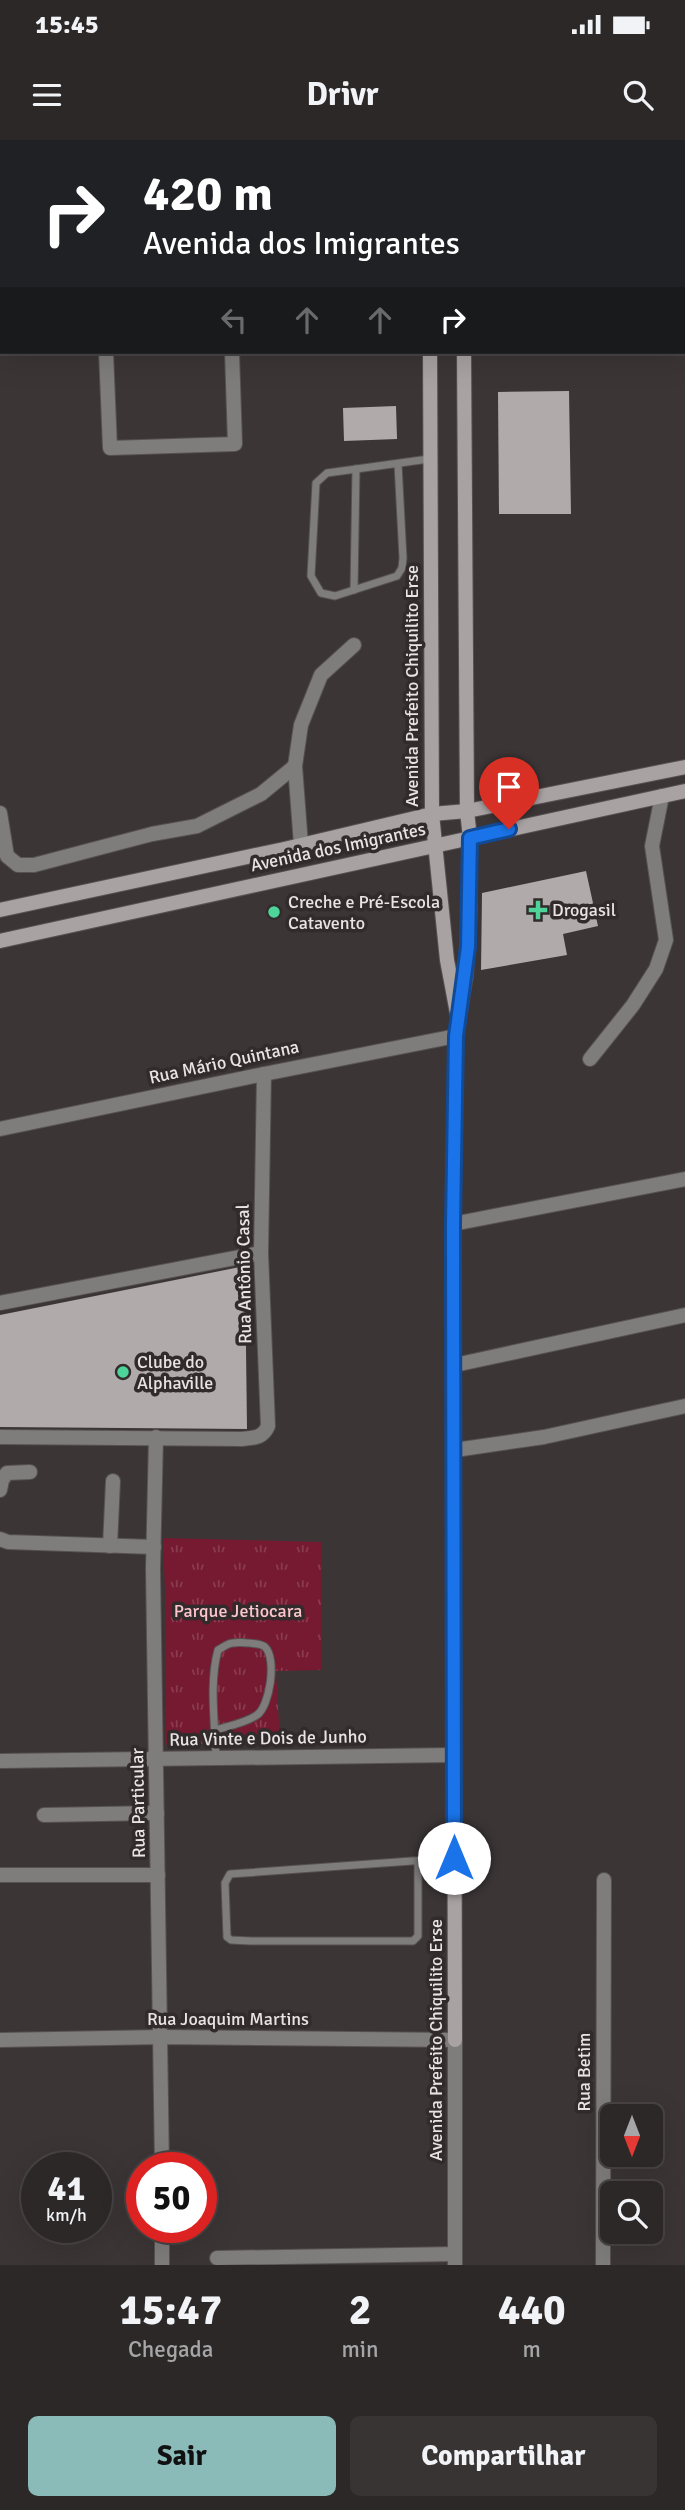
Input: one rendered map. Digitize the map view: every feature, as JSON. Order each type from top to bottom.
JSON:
[{"type":"main road","name":"Avenida Prefeito Chiquilito Erse","points":[[430,354],[432,814],[447,960],[458,1017]]},
{"type":"main road","points":[[464,354],[467,811]]},
{"type":"main road","name":"Avenida dos Imigrantes","points":[[0,910],[432,814],[467,811],[685,767]]},
{"type":"main road","name":"Avenida dos Imigrantes","points":[[0,941],[685,791]]},
{"type":"main road","name":"Avenida Prefeito Chiquilito Erse","points":[[455,2040],[453,1224],[456,1036],[468,947],[470,838],[467,811]]},
{"type":"street","points":[[106,354],[110,448],[235,444],[232,354]]},
{"type":"street","points":[[301,845],[295,766],[301,725],[321,675],[354,645]]},
{"type":"street","points":[[0,813],[7,856],[18,864],[34,864],[152,834],[197,827],[261,794],[295,766]]},
{"type":"street","points":[[590,1059],[633,1005],[656,969],[666,940],[652,846],[662,796]]},
{"type":"street","name":"Rua Mário Quintana","points":[[0,1129],[456,1036]]},
{"type":"street","name":"Rua Antônio Casal","points":[[156,1437],[242,1439],[261,1436],[268,1426],[261,1253],[264,1074]]},
{"type":"street","points":[[453,1224],[685,1180]]},
{"type":"street","points":[[0,1303],[261,1253]]},
{"type":"street","points":[[455,1365],[685,1315]]},
{"type":"street","points":[[455,1450],[544,1437],[685,1406]]},
{"type":"street","points":[[0,1437],[156,1437]]},
{"type":"street","name":"Rua Particular","points":[[156,1437],[154,1547],[162,2152]]},
{"type":"street","points":[[0,1490],[2,1480],[7,1474],[30,1472]]},
{"type":"street","points":[[110,1546],[113,1481]]},
{"type":"street","points":[[0,1539],[8,1542],[154,1547]]},
{"type":"street","name":"Rua Vinte e Dois de Junho","points":[[0,1761],[453,1755]]},
{"type":"street","points":[[44,1815],[157,1813]]},
{"type":"street","points":[[0,1875],[158,1875]]},
{"type":"street","name":"Rua Betim","points":[[603,2265],[604,1880]]},
{"type":"street","name":"Rua Joaquim Martins","points":[[0,2040],[162,2037],[455,2040]]},
{"type":"street","name":"Avenida Prefeito Chiquilito Erse","points":[[455,2040],[455,2259]]},
{"type":"street","points":[[162,2243],[162,2265]]},
{"type":"street","points":[[217,2258],[455,2259]]},
{"type":"lane","points":[[398,464],[402,568],[397,576],[335,596],[321,593],[312,576],[316,482],[327,473],[429,459]]},
{"type":"lane","points":[[354,590],[356,469]]},
{"type":"lane","points":[[215,1730],[256,1716],[264,1708],[268,1699],[270,1670],[267,1650],[262,1645],[232,1643],[218,1650],[215,1662],[215,1730],[216,1758]]},
{"type":"lane","points":[[418,1861],[418,1936],[413,1941],[241,1941],[227,1937],[225,1884],[230,1874],[454,1858]]},
{"type":"green space","name":"Parque Jetiocara","points":[[163,1538],[321,1542],[321,1670],[276,1671],[280,1742],[166,1745]]},
{"type":"building","points":[[569,391],[571,514],[499,514],[498,392]]},
{"type":"building","points":[[396,406],[397,439],[344,441],[343,408]]},
{"type":"building","name":"Drogasil","points":[[586,871],[598,926],[563,934],[567,955],[481,970],[482,893]]},
{"type":"building","name":"Clube do Alphaville","points":[[245,1266],[247,1429],[0,1427],[0,1315]]},
{"type":"place","name":"Drogasil","points":[[538,910]]},
{"type":"place","name":"Creche e Pré-Escola Catavento","points":[[274,912]]},
{"type":"place","name":"Clube do Alphaville","points":[[123,1372]]},
{"type":"route","points":[[454,1858],[453,1224],[456,1036],[468,947],[470,838],[509,829]]}]
